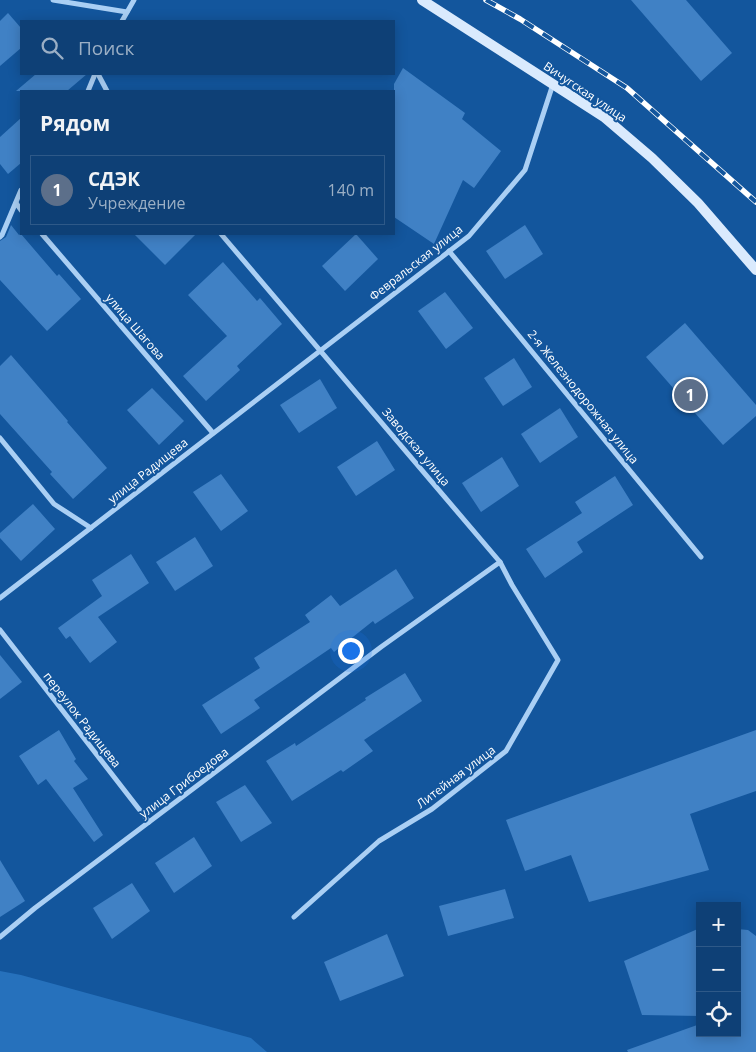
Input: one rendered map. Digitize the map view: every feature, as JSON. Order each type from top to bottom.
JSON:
[{"type":"main road","name":"Вичугская улица","points":[[422,0],[604,117],[652,158],[698,203],[756,270]]},
{"type":"street","points":[[53,0],[127,12]]},
{"type":"street","points":[[123,20],[134,0]]},
{"type":"street","points":[[88,90],[96,75]]},
{"type":"street","points":[[97,75],[106,90]]},
{"type":"street","name":"Февральская улица","points":[[307,360],[469,236],[526,170],[553,84]]},
{"type":"street","points":[[0,237],[20,193]]},
{"type":"street","points":[[16,203],[20,209]]},
{"type":"street","name":"улица Шагова","points":[[43,235],[213,433]]},
{"type":"street","name":"Заводская улица","points":[[222,235],[500,562]]},
{"type":"street","name":"2-я Железнодорожная улица","points":[[449,251],[701,557]]},
{"type":"street","name":"улица Радищева","points":[[0,598],[307,360]]},
{"type":"street","points":[[0,438],[54,504],[91,528]]},
{"type":"street","name":"улица Грибоедова","points":[[0,937],[35,908],[381,647],[500,562]]},
{"type":"street","name":"Литейная улица","points":[[294,917],[379,840],[432,809],[506,751],[558,660],[500,562]]},
{"type":"street","name":"переулок Радищева","points":[[0,630],[149,822]]},
{"type":"shaded area","points":[[0,971],[21,975],[251,1038],[267,1052],[0,1052]]},
{"type":"building","points":[[631,0],[686,0],[732,53],[701,81]]},
{"type":"building","points":[[8,13],[20,27],[20,49],[0,66],[0,21]]},
{"type":"building","points":[[403,68],[465,113],[462,119],[501,151],[474,188],[463,180],[434,244],[395,218],[394,84]]},
{"type":"building","points":[[35,75],[86,75],[68,90],[16,91]]},
{"type":"building","points":[[20,119],[20,164],[8,174],[0,164],[0,137]]},
{"type":"building","points":[[11,225],[57,276],[59,274],[81,299],[47,331],[0,280],[0,241],[6,237]]},
{"type":"building","points":[[525,225],[543,254],[505,279],[486,251]]},
{"type":"building","points":[[135,235],[195,235],[165,265]]},
{"type":"building","points":[[355,235],[378,259],[345,291],[322,266]]},
{"type":"building","points":[[223,262],[257,301],[260,298],[282,324],[237,366],[240,370],[206,401],[183,376],[227,336],[188,295]]},
{"type":"building","points":[[445,292],[473,328],[446,349],[418,311]]},
{"type":"building","points":[[685,323],[756,405],[756,416],[723,445],[646,357]]},
{"type":"building","points":[[11,355],[107,468],[73,499],[50,474],[52,472],[0,414],[0,366]]},
{"type":"building","points":[[514,358],[532,387],[503,406],[484,378]]},
{"type":"building","points":[[320,379],[337,408],[299,433],[280,405]]},
{"type":"building","points":[[152,388],[184,421],[159,445],[127,410]]},
{"type":"building","points":[[560,408],[578,437],[540,463],[521,434]]},
{"type":"building","points":[[377,441],[395,470],[356,496],[337,467]]},
{"type":"building","points":[[502,457],[519,486],[481,512],[462,483]]},
{"type":"building","points":[[221,474],[248,511],[221,531],[193,492]]},
{"type":"building","points":[[615,476],[633,505],[577,542],[583,552],[545,578],[526,549],[582,513],[575,502]]},
{"type":"building","points":[[33,504],[55,529],[21,561],[0,538],[0,533]]},
{"type":"building","points":[[195,537],[213,566],[175,591],[156,562]]},
{"type":"building","points":[[131,554],[149,583],[98,617],[117,642],[90,663],[70,636],[66,639],[58,628],[102,596],[92,580]]},
{"type":"building","points":[[396,569],[414,598],[375,624],[373,621],[334,652],[331,648],[254,700],[260,708],[221,734],[202,705],[260,668],[254,658],[310,622],[305,615],[331,595],[340,606]]},
{"type":"building","points":[[0,655],[22,682],[0,699]]},
{"type":"building","points":[[405,673],[422,701],[364,740],[373,751],[343,772],[341,770],[292,801],[266,761],[295,743],[296,746]]},
{"type":"building","points":[[59,730],[76,759],[74,761],[88,779],[73,788],[103,835],[94,842],[46,779],[38,785],[19,756]]},
{"type":"building","points":[[756,730],[756,791],[690,814],[709,870],[589,902],[571,855],[525,871],[506,820]]},
{"type":"building","points":[[245,785],[272,823],[241,842],[216,802]]},
{"type":"building","points":[[194,837],[212,866],[174,893],[155,863]]},
{"type":"building","points":[[0,860],[25,901],[0,917]]},
{"type":"building","points":[[132,883],[150,911],[112,939],[93,908]]},
{"type":"building","points":[[505,889],[514,918],[448,936],[439,906]]},
{"type":"building","points":[[741,929],[748,930],[756,936],[756,1052],[628,1052],[627,1050],[696,1025],[696,1037],[741,1037]]},
{"type":"building","points":[[696,930],[696,1016],[642,1015],[624,961]]},
{"type":"building","points":[[387,934],[404,976],[340,1001],[324,962]]},
{"type":"railway","points":[[486,0],[520,19],[627,88],[756,202]]},
{"type":"place","name":"СДЭК","points":[[690,395]]}]
